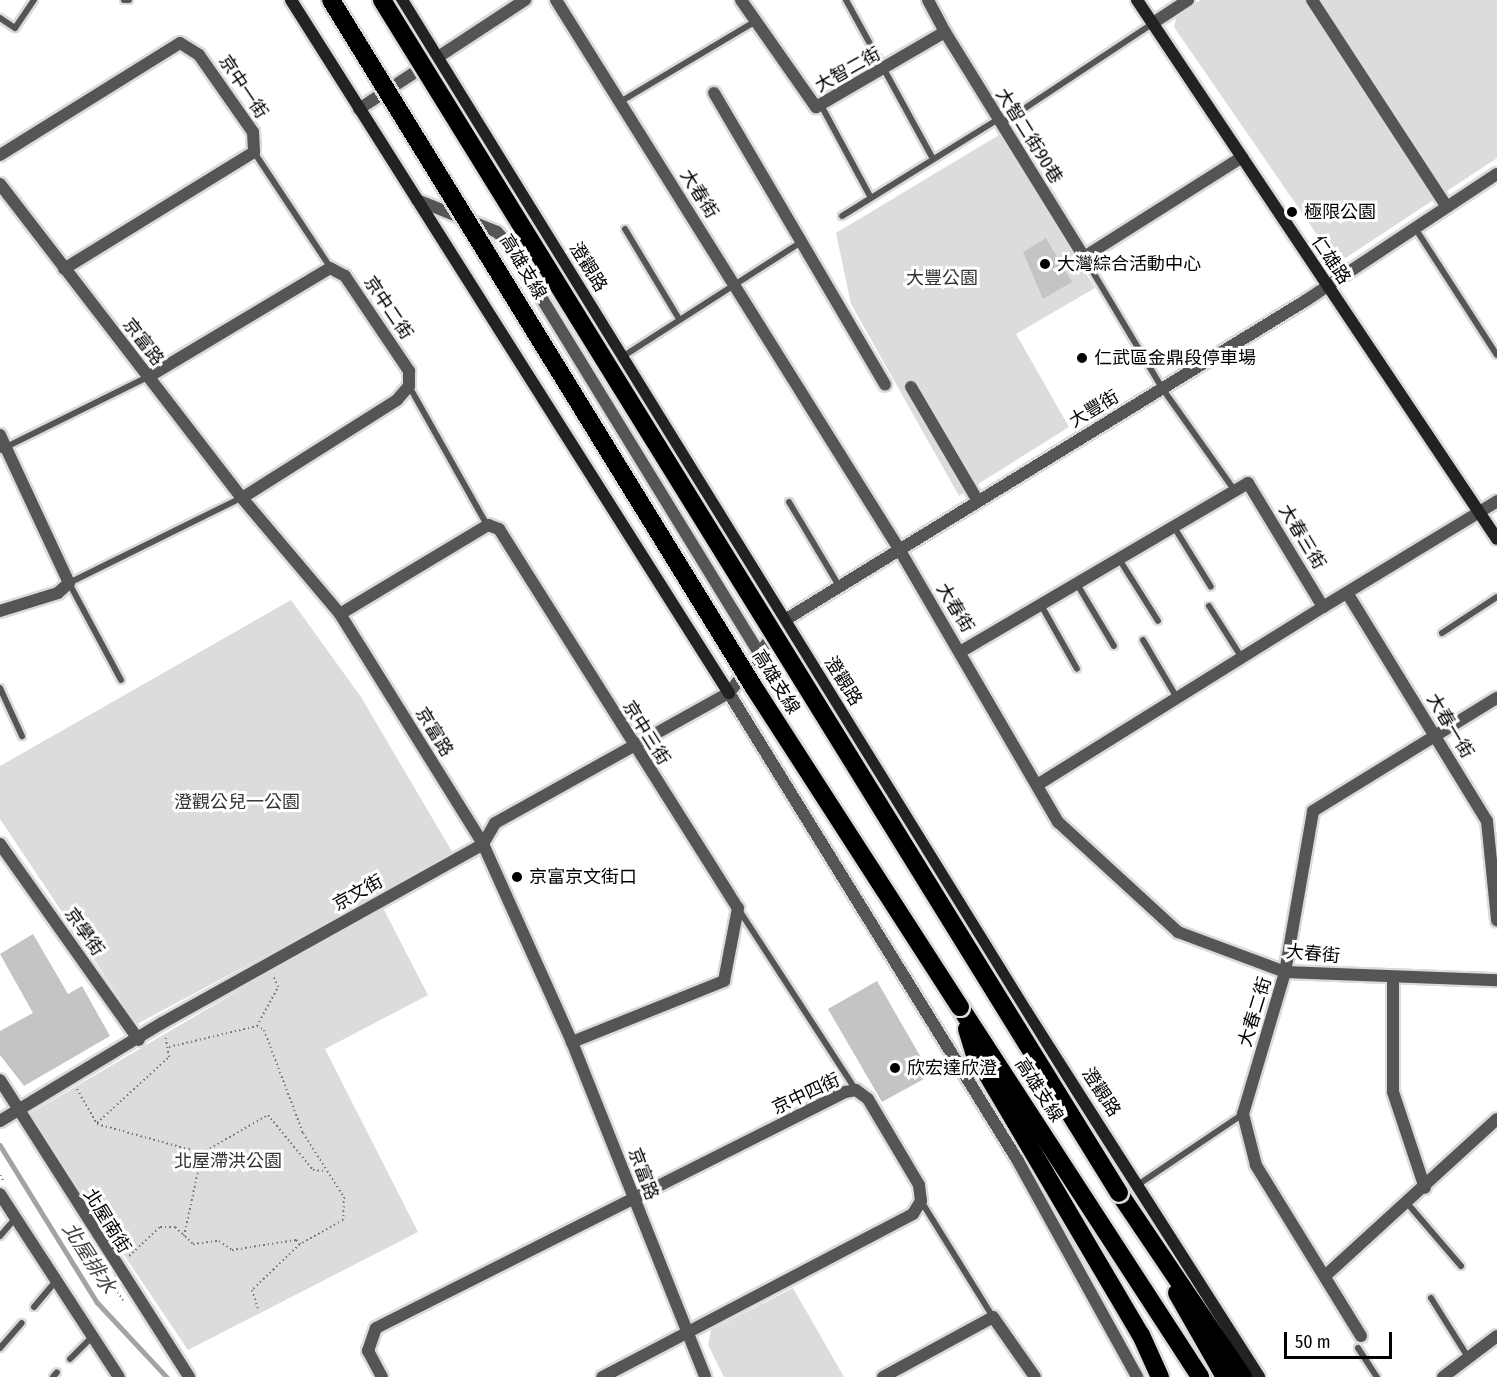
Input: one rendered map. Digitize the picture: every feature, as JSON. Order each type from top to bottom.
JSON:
[{"type":"highway","name":"高雄支線","points":[[331,0],[753,686],[1200,1377]]},
{"type":"highway","name":"高雄支線","points":[[382,0],[1119,1193],[1225,1377]]},
{"type":"highway","points":[[960,1007],[974,1052],[1141,1335],[1160,1377]]},
{"type":"highway","points":[[1119,1193],[1243,1377]]},
{"type":"street","points":[[291,0],[729,693],[1018,1161],[1137,1377]]},
{"type":"street","name":"澄觀路","points":[[402,0],[785,620],[1259,1377]]},
{"type":"street","points":[[359,109],[525,0]]},
{"type":"street","name":"大春街","points":[[556,0],[899,549],[1058,822],[1178,932],[1285,972],[1497,980]]},
{"type":"street","name":"大智二街","points":[[741,0],[811,103],[822,107],[888,69],[945,32]]},
{"type":"street","points":[[928,0],[945,32]]},
{"type":"street","name":"仁雄路","points":[[1137,0],[1497,539]]},
{"type":"street","points":[[1153,23],[1188,0]]},
{"type":"street","points":[[1312,0],[1447,207]]},
{"type":"street","name":"大智二街90巷","points":[[945,32],[1084,257]]},
{"type":"street","name":"京中一街","points":[[0,155],[180,44],[199,55],[252,132],[254,152]]},
{"type":"street","points":[[714,93],[885,384]]},
{"type":"street","points":[[64,269],[254,152]]},
{"type":"street","points":[[1084,257],[1242,157]]},
{"type":"street","name":"大豐街","points":[[729,693],[785,620],[1327,286],[1497,174]]},
{"type":"street","name":"京富路","points":[[0,184],[242,498],[340,614],[483,844],[572,1042],[685,1336],[705,1377]]},
{"type":"street","points":[[417,200],[497,232],[509,245],[759,653]]},
{"type":"street","points":[[148,377],[330,268]]},
{"type":"street","name":"京中二街","points":[[330,268],[345,276],[377,323],[409,371],[409,386]]},
{"type":"street","points":[[242,498],[397,400],[409,386]]},
{"type":"street","points":[[911,387],[978,501]]},
{"type":"street","points":[[0,435],[3,449],[69,583],[58,593],[0,611]]},
{"type":"street","name":"大春三街","points":[[1235,491],[1248,483],[1323,607]]},
{"type":"street","points":[[960,652],[1235,491]]},
{"type":"street","points":[[1036,785],[1323,607],[1349,596],[1478,511],[1497,501]]},
{"type":"street","points":[[340,614],[488,525]]},
{"type":"street","name":"京中三街","points":[[488,525],[509,539],[630,744],[738,908]]},
{"type":"street","name":"大春一街","points":[[1349,596],[1487,820],[1497,920]]},
{"type":"street","name":"京文街","points":[[8,1114],[139,1040],[162,1023],[483,844],[495,823],[630,744],[729,693]]},
{"type":"street","name":"大春二街","points":[[1243,1114],[1285,972],[1313,811],[1437,738],[1497,699]]},
{"type":"street","name":"京學街","points":[[0,844],[139,1040]]},
{"type":"street","points":[[572,1042],[724,981],[738,908]]},
{"type":"street","points":[[1393,977],[1393,1092],[1425,1188]]},
{"type":"street","name":"北屋南街","points":[[0,1080],[8,1114],[189,1377]]},
{"type":"street","name":"京中四街","points":[[382,1377],[368,1351],[376,1328],[856,1090],[868,1099],[908,1166],[921,1201]]},
{"type":"street","points":[[1243,1114],[1256,1165],[1324,1276],[1359,1342]]},
{"type":"street","points":[[1324,1276],[1425,1188],[1497,1119]]},
{"type":"street","points":[[0,1194],[94,1335],[119,1377]]},
{"type":"street","points":[[602,1377],[685,1336],[913,1214],[921,1201]]},
{"type":"street","points":[[883,1377],[993,1317],[1035,1377]]},
{"type":"street","points":[[1443,1377],[1497,1336]]},
{"type":"lane","points":[[0,18],[15,28],[34,0]]},
{"type":"lane","points":[[124,0],[129,0]]},
{"type":"lane","points":[[846,0],[888,69],[933,159]]},
{"type":"lane","points":[[620,102],[754,22]]},
{"type":"lane","points":[[842,216],[933,159],[999,122],[1153,23]]},
{"type":"lane","points":[[822,107],[871,198]]},
{"type":"lane","points":[[254,152],[330,268]]},
{"type":"lane","points":[[1415,228],[1496,351]]},
{"type":"lane","points":[[625,230],[679,319]]},
{"type":"lane","points":[[622,357],[801,242]]},
{"type":"lane","points":[[1084,257],[1162,388],[1235,491]]},
{"type":"lane","points":[[3,449],[148,377]]},
{"type":"lane","points":[[409,386],[488,525]]},
{"type":"lane","points":[[121,680],[69,583],[242,498]]},
{"type":"lane","points":[[789,502],[839,586]]},
{"type":"lane","points":[[1174,526],[1211,587]]},
{"type":"lane","points":[[1119,559],[1158,621]]},
{"type":"lane","points":[[1076,584],[1114,646]]},
{"type":"lane","points":[[1442,633],[1497,597]]},
{"type":"lane","points":[[1041,604],[1077,669]]},
{"type":"lane","points":[[1209,606],[1242,658]]},
{"type":"lane","points":[[1143,640],[1178,698]]},
{"type":"lane","points":[[0,688],[22,736]]},
{"type":"lane","points":[[738,908],[856,1090]]},
{"type":"lane","points":[[1139,1184],[1243,1114]]},
{"type":"lane","points":[[921,1201],[993,1317]]},
{"type":"lane","points":[[1407,1203],[1461,1266]]},
{"type":"lane","points":[[0,1236],[15,1219]]},
{"type":"lane","points":[[33,1307],[56,1281]]},
{"type":"lane","points":[[1431,1298],[1469,1358]]},
{"type":"lane","points":[[0,1348],[22,1323]]},
{"type":"lane","points":[[70,1359],[94,1335]]},
{"type":"lane","points":[[1359,1342],[1377,1377]]},
{"type":"path","points":[[257,1026],[278,987],[268,963]]},
{"type":"path","points":[[97,1124],[169,1058],[169,1047],[162,1023]]},
{"type":"path","points":[[169,1047],[257,1026],[264,1030],[288,1098],[326,1171],[344,1197],[343,1220],[300,1244],[252,1290],[258,1308]]},
{"type":"path","points":[[71,1078],[97,1124],[202,1153],[268,1115],[313,1170],[326,1171]]},
{"type":"path","points":[[184,1236],[202,1153]]},
{"type":"path","points":[[115,1268],[160,1227],[175,1227],[193,1244],[219,1241],[232,1250],[300,1244]]},
{"type":"green space","points":[[1201,0],[1497,0],[1497,158],[1344,259],[1331,255],[1174,27],[1177,15]]},
{"type":"green space","name":"大豐公園","points":[[999,135],[1095,288],[1016,334],[1069,427],[959,496],[851,304],[836,233]]},
{"type":"green space","name":"澄觀公兒一公園","points":[[291,600],[361,697],[454,855],[137,1024],[0,819],[0,766]]},
{"type":"green space","name":"北屋滯洪公園","points":[[382,906],[428,995],[325,1049],[418,1232],[188,1350],[29,1114]]},
{"type":"green space","points":[[793,1288],[844,1377],[724,1377],[708,1345],[711,1330]]},
{"type":"building","name":"大灣綜合活動中心","points":[[1046,238],[1072,282],[1043,299],[1023,252]]},
{"type":"building","points":[[33,934],[68,994],[82,986],[110,1036],[24,1086],[0,1055],[0,1031],[33,1013],[0,954]]},
{"type":"building","points":[[877,981],[931,1075],[882,1102],[828,1009]]},
{"type":"waterway","name":"北屋排水","points":[[0,1145],[97,1302],[167,1377]]},
{"type":"place","name":"極限公園","points":[[1292,212]]},
{"type":"place","name":"大灣綜合活動中心","points":[[1045,264]]},
{"type":"place","name":"仁武區金鼎段停車場","points":[[1082,358]]},
{"type":"place","name":"京富京文街口","points":[[517,877]]},
{"type":"place","name":"欣宏達欣澄","points":[[895,1068]]}]
